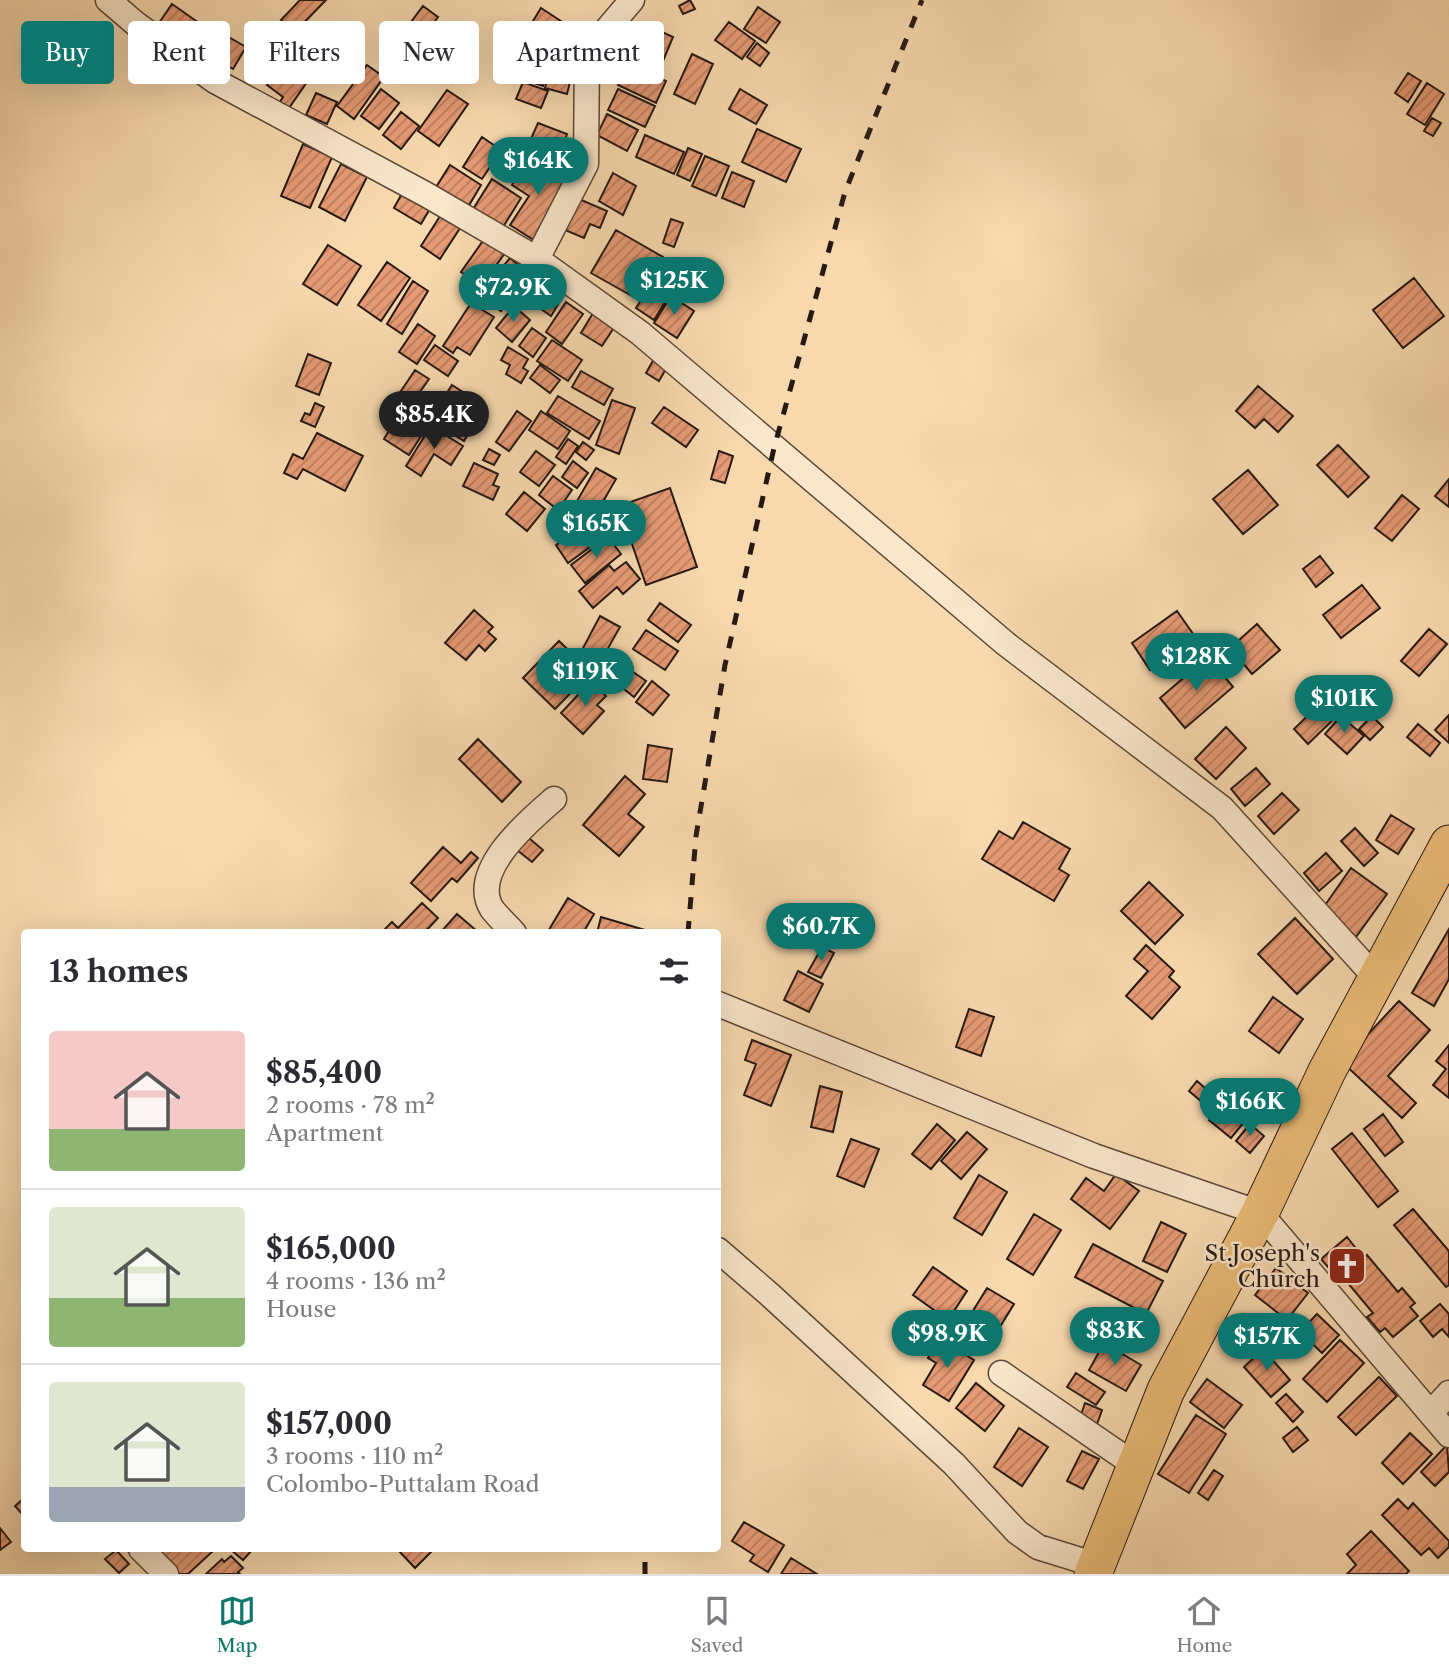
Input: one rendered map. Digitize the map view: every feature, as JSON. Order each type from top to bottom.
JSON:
[{"type":"highway","points":[[1094,1569],[1166,1390],[1260,1213],[1327,1071],[1449,844]]},
{"type":"street","points":[[108,0],[136,24],[215,81],[427,195],[537,259],[640,333],[1006,644],[1222,808],[1376,978]]},
{"type":"street","points":[[537,259],[586,164],[587,53],[632,0]]},
{"type":"street","points":[[510,929],[491,908],[487,897],[490,872],[497,858],[554,799]]},
{"type":"street","points":[[721,1005],[1094,1156],[1260,1213],[1449,1435]]},
{"type":"street","points":[[721,1253],[954,1464],[1017,1532],[1038,1547],[1094,1569]]},
{"type":"street","points":[[1001,1373],[1135,1465]]},
{"type":"street","points":[[1431,1413],[1449,1393]]},
{"type":"street","points":[[144,1552],[166,1574]]},
{"type":"building","points":[[300,0],[326,0],[306,21],[281,20]]},
{"type":"building","points":[[690,0],[695,9],[683,14],[679,6]]},
{"type":"building","points":[[172,4],[196,21],[160,21]]},
{"type":"building","points":[[423,6],[438,17],[435,21],[412,21]]},
{"type":"building","points":[[758,7],[780,22],[766,43],[744,29]]},
{"type":"building","points":[[541,8],[561,21],[533,21]]},
{"type":"building","points":[[729,22],[755,41],[742,59],[715,40]]},
{"type":"building","points":[[664,33],[673,37],[664,59]]},
{"type":"building","points":[[230,38],[244,46],[233,69],[230,67]]},
{"type":"building","points":[[757,43],[769,53],[760,66],[747,57]]},
{"type":"building","points":[[692,54],[713,64],[695,104],[674,94]]},
{"type":"building","points":[[367,65],[379,73],[379,84],[354,119],[337,106],[353,84],[365,84]]},
{"type":"building","points":[[1408,73],[1421,81],[1408,102],[1395,93]]},
{"type":"building","points":[[664,80],[666,81],[656,103],[618,85],[664,84]]},
{"type":"building","points":[[1427,83],[1444,94],[1425,125],[1407,114]]},
{"type":"building","points":[[306,84],[289,108],[280,102],[283,97],[267,85]]},
{"type":"building","points":[[522,84],[548,91],[541,108],[516,99]]},
{"type":"building","points":[[546,84],[570,84],[567,94],[545,88]]},
{"type":"building","points":[[381,89],[399,103],[379,129],[361,116]]},
{"type":"building","points":[[618,89],[655,106],[645,127],[608,110]]},
{"type":"building","points":[[740,89],[767,105],[756,124],[729,109]]},
{"type":"building","points":[[447,90],[468,104],[439,146],[418,131]]},
{"type":"building","points":[[316,93],[337,102],[327,124],[306,115]]},
{"type":"building","points":[[401,112],[419,126],[401,149],[383,135]]},
{"type":"building","points":[[607,114],[638,130],[627,151],[597,135]]},
{"type":"building","points":[[1432,118],[1441,123],[1433,136],[1424,131]]},
{"type":"building","points":[[538,123],[567,134],[560,153],[530,141]]},
{"type":"building","points":[[757,129],[801,149],[786,182],[742,162]]},
{"type":"building","points":[[645,135],[684,152],[674,174],[636,157]]},
{"type":"building","points":[[482,137],[501,150],[482,179],[463,167]]},
{"type":"building","points":[[303,144],[332,157],[310,208],[281,196]]},
{"type":"building","points":[[688,148],[702,154],[690,181],[677,175]]},
{"type":"building","points":[[524,154],[573,185],[537,242],[510,225],[529,196],[512,185],[516,178],[512,175]]},
{"type":"building","points":[[705,156],[729,166],[716,196],[692,186]]},
{"type":"building","points":[[341,164],[367,177],[345,221],[319,207]]},
{"type":"building","points":[[450,165],[481,185],[465,212],[433,192]]},
{"type":"building","points":[[732,172],[754,181],[744,207],[722,198]]},
{"type":"building","points":[[613,173],[636,186],[623,215],[599,201]]},
{"type":"building","points":[[492,179],[521,198],[500,232],[470,214]]},
{"type":"building","points":[[406,186],[434,202],[421,224],[394,208]]},
{"type":"building","points":[[579,199],[607,211],[600,228],[590,224],[584,238],[565,230]]},
{"type":"building","points":[[442,213],[462,225],[440,259],[421,246]]},
{"type":"building","points":[[671,219],[683,223],[674,247],[663,243]]},
{"type":"building","points":[[616,230],[663,257],[639,300],[591,273]]},
{"type":"building","points":[[485,238],[505,253],[481,286],[461,272]]},
{"type":"building","points":[[328,245],[361,266],[337,305],[303,284]]},
{"type":"building","points":[[510,258],[528,273],[511,293],[494,278]]},
{"type":"building","points":[[387,262],[410,278],[381,321],[358,305]]},
{"type":"building","points":[[660,270],[678,281],[654,320],[636,308]]},
{"type":"building","points":[[541,277],[565,293],[551,316],[527,299]]},
{"type":"building","points":[[1414,278],[1444,316],[1403,348],[1373,310]]},
{"type":"building","points":[[413,281],[428,291],[402,334],[387,324]]},
{"type":"building","points":[[495,285],[512,296],[501,311],[485,299]]},
{"type":"building","points":[[671,296],[694,311],[677,338],[654,323]]},
{"type":"building","points":[[566,302],[583,314],[562,344],[546,332]]},
{"type":"building","points":[[471,303],[494,317],[470,355],[457,347],[453,353],[443,346]]},
{"type":"building","points":[[514,306],[530,320],[512,342],[496,328]]},
{"type":"building","points":[[593,313],[615,326],[602,346],[581,333]]},
{"type":"building","points":[[418,324],[435,336],[417,364],[399,352]]},
{"type":"building","points":[[532,328],[546,338],[533,357],[519,346]]},
{"type":"building","points":[[552,340],[582,360],[568,381],[537,361]]},
{"type":"building","points":[[435,345],[458,361],[448,376],[424,360]]},
{"type":"building","points":[[508,347],[528,359],[523,368],[528,371],[521,383],[506,374],[510,365],[501,360]]},
{"type":"building","points":[[308,354],[331,363],[319,395],[296,386]]},
{"type":"building","points":[[654,359],[667,367],[659,381],[646,373]]},
{"type":"building","points":[[540,365],[560,380],[550,393],[530,378]]},
{"type":"building","points":[[415,370],[429,379],[408,409],[395,400]]},
{"type":"building","points":[[581,371],[613,389],[604,405],[572,387]]},
{"type":"building","points":[[452,385],[485,406],[476,420],[443,399]]},
{"type":"building","points":[[1258,386],[1293,416],[1278,432],[1264,419],[1255,428],[1236,411]]},
{"type":"building","points":[[558,396],[600,421],[589,439],[547,413]]},
{"type":"building","points":[[612,400],[635,408],[619,454],[596,445]]},
{"type":"building","points":[[315,403],[324,407],[315,427],[301,421],[305,413],[310,415]]},
{"type":"building","points":[[448,406],[475,423],[464,441],[437,424]]},
{"type":"building","points":[[664,407],[698,430],[686,447],[652,423]]},
{"type":"building","points":[[517,411],[531,421],[509,451],[496,442]]},
{"type":"building","points":[[541,411],[570,431],[558,449],[529,430]]},
{"type":"building","points":[[417,418],[428,425],[409,455],[384,439],[396,419],[411,429]]},
{"type":"building","points":[[431,426],[463,446],[451,465],[434,454],[421,476],[406,466]]},
{"type":"building","points":[[317,433],[363,456],[345,491],[303,469],[297,479],[284,473],[293,454],[303,459]]},
{"type":"building","points":[[568,439],[578,446],[566,464],[556,457]]},
{"type":"building","points":[[583,442],[594,450],[586,460],[576,452]]},
{"type":"building","points":[[1338,445],[1369,477],[1348,497],[1317,465]]},
{"type":"building","points":[[489,449],[500,455],[494,465],[483,460]]},
{"type":"building","points":[[536,451],[555,465],[539,486],[520,472]]},
{"type":"building","points":[[719,451],[733,456],[725,483],[711,479]]},
{"type":"building","points":[[573,461],[588,473],[577,488],[562,477]]},
{"type":"building","points":[[474,463],[498,474],[493,485],[499,487],[493,500],[463,486]]},
{"type":"building","points":[[596,468],[616,479],[593,519],[573,508]]},
{"type":"building","points":[[1248,470],[1278,505],[1243,534],[1213,499]]},
{"type":"building","points":[[553,476],[572,490],[558,510],[539,495]]},
{"type":"building","points":[[1449,479],[1449,507],[1435,496]]},
{"type":"building","points":[[670,488],[697,567],[646,585],[619,506]]},
{"type":"building","points":[[524,492],[545,509],[527,531],[506,514]]},
{"type":"building","points":[[1402,495],[1419,509],[1392,541],[1375,528]]},
{"type":"building","points":[[600,514],[612,531],[568,563],[556,545]]},
{"type":"building","points":[[608,537],[621,554],[585,583],[571,565]]},
{"type":"building","points":[[1320,556],[1333,573],[1316,587],[1303,569]]},
{"type":"building","points":[[626,562],[640,579],[623,594],[617,587],[593,608],[579,591],[609,565],[614,571]]},
{"type":"building","points":[[1362,585],[1380,608],[1341,638],[1323,615]]},
{"type":"building","points":[[660,603],[691,625],[678,642],[648,620]]},
{"type":"building","points":[[474,610],[493,627],[488,632],[496,639],[485,651],[479,645],[466,660],[445,643]]},
{"type":"building","points":[[1177,611],[1196,638],[1150,670],[1132,643]]},
{"type":"building","points":[[600,616],[620,627],[602,659],[583,648]]},
{"type":"building","points":[[1257,624],[1280,650],[1252,674],[1230,648]]},
{"type":"building","points":[[1429,629],[1447,644],[1419,676],[1401,661]]},
{"type":"building","points":[[646,630],[678,651],[665,670],[633,649]]},
{"type":"building","points":[[559,641],[591,672],[555,709],[523,678]]},
{"type":"building","points":[[1208,657],[1233,687],[1185,728],[1160,698]]},
{"type":"building","points":[[626,667],[646,681],[634,697],[615,682]]},
{"type":"building","points":[[591,681],[606,696],[597,705],[604,711],[583,734],[561,713]]},
{"type":"building","points":[[652,681],[669,695],[653,715],[636,702]]},
{"type":"building","points":[[1324,700],[1338,715],[1308,744],[1294,729]]},
{"type":"building","points":[[1449,715],[1449,743],[1435,730]]},
{"type":"building","points":[[1341,716],[1364,736],[1347,754],[1325,734]]},
{"type":"building","points":[[1372,716],[1383,727],[1370,740],[1359,729]]},
{"type":"building","points":[[1418,724],[1440,743],[1430,756],[1407,737]]},
{"type":"building","points":[[1226,727],[1246,748],[1216,779],[1195,759]]},
{"type":"building","points":[[478,739],[521,782],[502,802],[459,759]]},
{"type":"building","points":[[648,745],[672,749],[667,782],[643,779]]},
{"type":"building","points":[[1256,768],[1270,784],[1245,806],[1231,789]]},
{"type":"building","points":[[625,776],[645,794],[628,814],[644,827],[619,856],[583,825]]},
{"type":"building","points":[[1282,793],[1299,810],[1274,834],[1258,816]]},
{"type":"building","points":[[1391,815],[1414,829],[1398,854],[1376,840]]},
{"type":"building","points":[[1023,822],[1070,849],[1059,869],[1069,875],[1054,901],[982,859],[999,831],[1013,839]]},
{"type":"building","points":[[1355,828],[1378,853],[1364,866],[1341,841]]},
{"type":"building","points":[[523,833],[543,850],[532,862],[512,846]]},
{"type":"building","points":[[443,847],[461,863],[471,852],[478,858],[457,882],[452,878],[431,901],[411,883]]},
{"type":"building","points":[[1326,853],[1342,871],[1319,891],[1304,873]]},
{"type":"building","points":[[1351,868],[1387,894],[1356,937],[1321,911]]},
{"type":"building","points":[[1149,882],[1183,915],[1155,944],[1121,911]]},
{"type":"building","points":[[568,898],[594,914],[585,929],[549,929]]},
{"type":"building","points":[[422,903],[438,918],[428,929],[385,929],[392,922],[398,928]]},
{"type":"building","points":[[820,911],[829,917],[822,928],[812,921]]},
{"type":"building","points":[[835,912],[850,920],[840,935],[826,927]]},
{"type":"building","points":[[457,914],[474,929],[444,929]]},
{"type":"building","points":[[601,917],[642,929],[598,929]]},
{"type":"building","points":[[1295,918],[1333,959],[1297,994],[1258,954]]},
{"type":"building","points":[[1449,929],[1449,979],[1434,1006],[1412,993]]},
{"type":"building","points":[[1146,945],[1174,971],[1169,977],[1180,987],[1152,1019],[1126,996],[1148,971],[1134,959]]},
{"type":"building","points":[[822,947],[834,953],[821,978],[808,972]]},
{"type":"building","points":[[798,971],[823,984],[809,1012],[784,1000]]},
{"type":"building","points":[[1273,997],[1303,1019],[1279,1053],[1249,1031]]},
{"type":"building","points":[[1399,1001],[1430,1030],[1388,1076],[1416,1103],[1402,1118],[1342,1062]]},
{"type":"building","points":[[969,1009],[994,1017],[981,1056],[956,1047]]},
{"type":"building","points":[[752,1040],[791,1055],[771,1106],[744,1095],[756,1064],[745,1060]]},
{"type":"building","points":[[1449,1045],[1449,1098],[1433,1085],[1446,1069],[1436,1061]]},
{"type":"building","points":[[1197,1081],[1244,1122],[1231,1138],[1209,1120],[1215,1113],[1189,1091]]},
{"type":"building","points":[[820,1086],[842,1092],[833,1132],[811,1127]]},
{"type":"building","points":[[1383,1114],[1403,1142],[1385,1156],[1364,1129]]},
{"type":"building","points":[[937,1124],[955,1140],[931,1169],[912,1154]]},
{"type":"building","points":[[1250,1124],[1264,1136],[1250,1153],[1236,1141]]},
{"type":"building","points":[[967,1132],[987,1149],[961,1179],[941,1161]]},
{"type":"building","points":[[1352,1133],[1398,1191],[1378,1207],[1332,1149]]},
{"type":"building","points":[[851,1139],[879,1149],[864,1187],[837,1176]]},
{"type":"building","points":[[1116,1174],[1139,1191],[1110,1229],[1071,1199],[1086,1178],[1104,1191]]},
{"type":"building","points":[[979,1175],[1007,1192],[982,1235],[954,1218]]},
{"type":"building","points":[[1413,1209],[1449,1251],[1449,1285],[1446,1287],[1394,1225]]},
{"type":"building","points":[[1034,1214],[1061,1230],[1033,1275],[1007,1259]]},
{"type":"building","points":[[1161,1222],[1186,1234],[1167,1272],[1143,1261]]},
{"type":"building","points":[[1347,1237],[1362,1256],[1337,1277],[1321,1259]]},
{"type":"building","points":[[1093,1244],[1163,1281],[1146,1314],[1075,1277]]},
{"type":"building","points":[[1367,1255],[1398,1292],[1402,1288],[1415,1303],[1410,1307],[1418,1316],[1393,1337],[1385,1328],[1380,1332],[1367,1317],[1373,1313],[1342,1276]]},
{"type":"building","points":[[933,1267],[967,1291],[948,1320],[913,1295]]},
{"type":"building","points":[[1276,1268],[1308,1293],[1287,1320],[1255,1295]]},
{"type":"building","points":[[987,1288],[1014,1304],[987,1348],[960,1332]]},
{"type":"building","points":[[1440,1304],[1449,1314],[1449,1337],[1442,1329],[1433,1337],[1420,1321]]},
{"type":"building","points":[[1132,1311],[1156,1326],[1146,1342],[1122,1327]]},
{"type":"building","points":[[1244,1314],[1266,1335],[1252,1351],[1230,1329]]},
{"type":"building","points":[[1317,1314],[1339,1335],[1322,1353],[1300,1332]]},
{"type":"building","points":[[940,1339],[974,1360],[949,1401],[923,1385],[936,1363],[928,1358]]},
{"type":"building","points":[[1340,1340],[1364,1363],[1327,1402],[1303,1379]]},
{"type":"building","points":[[1104,1343],[1141,1365],[1126,1391],[1089,1370]]},
{"type":"building","points":[[1263,1349],[1290,1380],[1271,1397],[1244,1367]]},
{"type":"building","points":[[1076,1373],[1105,1392],[1096,1405],[1067,1387]]},
{"type":"building","points":[[1379,1377],[1397,1396],[1356,1435],[1338,1417]]},
{"type":"building","points":[[1207,1379],[1242,1405],[1224,1428],[1190,1402]]},
{"type":"building","points":[[976,1383],[1004,1406],[985,1431],[956,1408]]},
{"type":"building","points":[[1286,1394],[1303,1412],[1293,1422],[1276,1403]]},
{"type":"building","points":[[1085,1403],[1102,1410],[1096,1427],[1079,1421]]},
{"type":"building","points":[[1196,1415],[1226,1434],[1189,1493],[1158,1474]]},
{"type":"building","points":[[1297,1427],[1308,1440],[1293,1452],[1283,1438]]},
{"type":"building","points":[[1019,1428],[1048,1447],[1022,1486],[994,1467]]},
{"type":"building","points":[[1410,1433],[1432,1454],[1403,1484],[1382,1463]]},
{"type":"building","points":[[1447,1445],[1449,1472],[1435,1486],[1421,1472]]},
{"type":"building","points":[[1082,1451],[1099,1459],[1083,1489],[1067,1481]]},
{"type":"building","points":[[1214,1470],[1223,1476],[1208,1500],[1198,1493]]},
{"type":"building","points":[[1398,1499],[1408,1509],[1413,1503],[1449,1541],[1449,1547],[1438,1558],[1429,1548],[1421,1555],[1382,1515]]},
{"type":"building","points":[[21,1501],[21,1513],[15,1506]]},
{"type":"building","points":[[744,1522],[784,1545],[768,1572],[750,1561],[754,1555],[732,1541]]},
{"type":"building","points":[[0,1528],[11,1542],[0,1550]]},
{"type":"building","points":[[1371,1531],[1409,1571],[1406,1574],[1347,1574],[1356,1565],[1347,1554]]},
{"type":"building","points":[[118,1552],[129,1564],[119,1573],[105,1559]]},
{"type":"building","points":[[156,1552],[212,1552],[188,1574],[172,1574]]},
{"type":"building","points":[[234,1552],[250,1552],[243,1560]]},
{"type":"building","points":[[400,1552],[431,1552],[415,1568]]},
{"type":"building","points":[[231,1556],[243,1568],[238,1572],[240,1574],[206,1574],[222,1559],[224,1562]]},
{"type":"building","points":[[791,1558],[817,1574],[781,1574]]},
{"type":"railway","points":[[688,929],[696,836],[725,665],[774,448],[845,192],[922,0]]},
{"type":"railway","points":[[645,1552],[645,1574]]},
{"type":"place","name":"St.Joseph's Church","points":[[1347,1266]]}]
